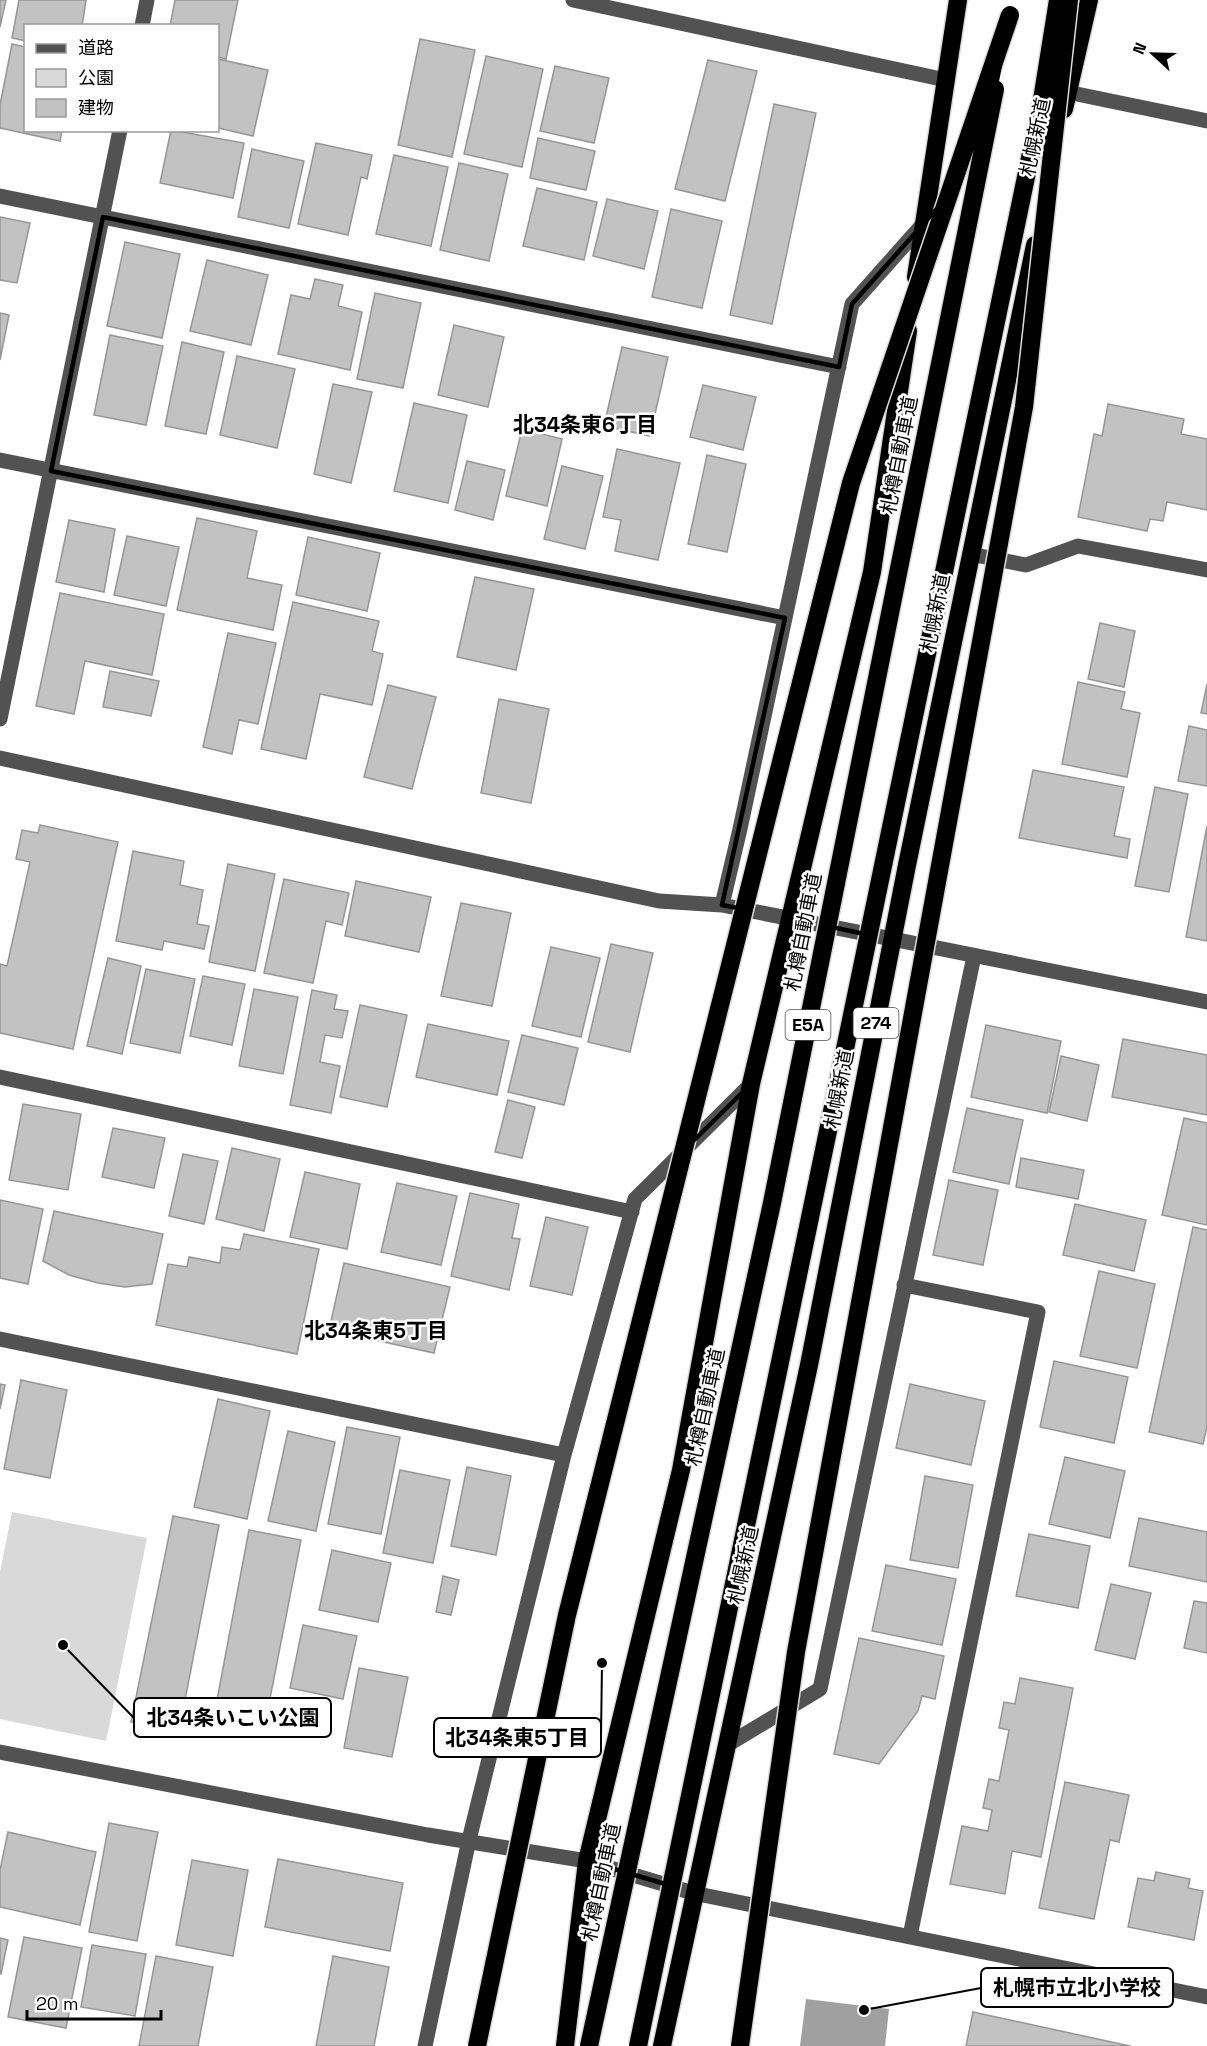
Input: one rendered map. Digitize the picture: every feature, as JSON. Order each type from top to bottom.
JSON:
[{"type":"highway","points":[[565,2046],[587,1861],[681,1470],[751,1084],[872,572],[958,0]]},
{"type":"highway","name":"E5A","points":[[638,2046],[1042,100],[1058,0]]},
{"type":"highway","points":[[740,2046],[796,1652],[1024,407],[1069,0]]},
{"type":"highway","name":"札幌新道","points":[[662,2046],[693,1893],[809,1365],[970,554],[1067,92],[1089,0]]},
{"type":"highway","points":[[477,2046],[567,1615],[851,483],[1011,8]]},
{"type":"highway","name":"札樽自動車道","points":[[589,2046],[772,1203],[1011,8]]},
{"type":"street","points":[[142,24],[147,0]]},
{"type":"street","points":[[573,0],[946,80]]},
{"type":"street","points":[[1067,92],[1207,121]]},
{"type":"street","points":[[0,719],[120,132]]},
{"type":"street","points":[[0,196],[839,367]]},
{"type":"street","points":[[722,905],[852,304],[924,223]]},
{"type":"street","points":[[0,460],[785,618]]},
{"type":"street","points":[[970,554],[1026,565],[1078,546],[1207,570]]},
{"type":"street","points":[[0,758],[659,901],[722,905],[1207,1002]]},
{"type":"street","points":[[727,1745],[820,1689],[974,956]]},
{"type":"street","points":[[0,1077],[632,1212]]},
{"type":"street","points":[[425,2046],[469,1840],[564,1455],[634,1199],[751,1084]]},
{"type":"street","points":[[904,1285],[1038,1312],[910,1936]]},
{"type":"street","points":[[0,1340],[564,1455]]},
{"type":"street","points":[[0,1752],[428,1835],[587,1861],[693,1893],[1207,1997]]},
{"type":"highlighted area","points":[[1010,15],[827,926],[869,935],[672,1886],[587,1861],[681,1470],[751,1084],[682,1152],[743,909],[722,905],[785,618],[51,471],[103,217],[839,367],[852,304],[949,195]]},
{"type":"green space","points":[[12,1512],[147,1538],[106,1741],[0,1719],[0,1572]]},
{"type":"shaded area","points":[[806,1999],[889,2009],[885,2046],[800,2046]]},
{"type":"building","points":[[0,0],[6,0],[0,27]]},
{"type":"building","points":[[19,0],[86,0],[82,24],[24,24],[24,41],[12,38]]},
{"type":"building","points":[[175,0],[238,0],[226,59],[219,57],[219,24],[170,24]]},
{"type":"building","points":[[420,39],[475,50],[452,157],[398,145]]},
{"type":"building","points":[[12,44],[24,47],[24,132],[62,132],[60,141],[0,128],[0,105]]},
{"type":"building","points":[[486,56],[543,69],[522,167],[464,154]]},
{"type":"building","points":[[219,59],[268,70],[253,136],[219,128]]},
{"type":"building","points":[[708,60],[757,71],[725,201],[675,189]]},
{"type":"building","points":[[555,66],[609,78],[594,143],[540,131]]},
{"type":"building","points":[[774,104],[816,113],[772,324],[730,315]]},
{"type":"building","points":[[171,132],[244,143],[233,198],[160,183]]},
{"type":"building","points":[[538,138],[595,151],[586,190],[530,178]]},
{"type":"building","points":[[316,143],[372,155],[367,179],[361,177],[348,235],[298,224]]},
{"type":"building","points":[[252,149],[304,161],[289,228],[238,217]]},
{"type":"building","points":[[394,155],[448,167],[431,246],[376,234]]},
{"type":"building","points":[[459,163],[508,174],[489,261],[440,250]]},
{"type":"building","points":[[537,188],[597,202],[584,260],[523,246]]},
{"type":"building","points":[[607,199],[658,211],[644,269],[593,256]]},
{"type":"building","points":[[671,209],[722,221],[702,308],[652,297]]},
{"type":"building","points":[[0,217],[30,223],[17,283],[0,280]]},
{"type":"building","points":[[125,242],[180,254],[162,338],[107,326]]},
{"type":"building","points":[[207,260],[268,275],[251,345],[190,331]]},
{"type":"building","points":[[315,279],[343,285],[338,306],[362,312],[350,370],[278,354],[291,295],[310,299]]},
{"type":"building","points":[[375,293],[421,303],[403,388],[357,379]]},
{"type":"building","points":[[0,313],[9,315],[0,360]]},
{"type":"building","points":[[454,325],[504,337],[488,407],[438,395]]},
{"type":"building","points":[[110,335],[163,346],[146,425],[94,415]]},
{"type":"building","points":[[182,342],[224,352],[206,434],[165,426]]},
{"type":"building","points":[[622,347],[668,357],[650,436],[604,426]]},
{"type":"building","points":[[237,356],[295,369],[277,448],[220,435]]},
{"type":"building","points":[[333,384],[372,392],[351,483],[314,474]]},
{"type":"building","points":[[703,385],[756,397],[743,450],[690,437]]},
{"type":"building","points":[[414,403],[467,415],[448,503],[394,491]]},
{"type":"building","points":[[1108,404],[1184,419],[1181,434],[1207,439],[1207,510],[1167,502],[1163,521],[1150,519],[1147,531],[1078,517],[1094,434],[1102,436]]},
{"type":"building","points":[[522,429],[562,439],[547,506],[506,496]]},
{"type":"building","points":[[617,449],[680,463],[658,560],[615,551],[621,520],[603,517]]},
{"type":"building","points":[[707,455],[746,464],[727,552],[688,544]]},
{"type":"building","points":[[467,461],[505,470],[493,520],[455,510]]},
{"type":"building","points":[[562,466],[603,476],[585,549],[544,539]]},
{"type":"building","points":[[197,518],[257,531],[247,578],[282,585],[273,630],[177,610]]},
{"type":"building","points":[[69,520],[115,529],[104,592],[56,582]]},
{"type":"building","points":[[127,536],[179,547],[166,606],[114,595]]},
{"type":"building","points":[[308,537],[380,553],[367,611],[296,595]]},
{"type":"building","points":[[475,577],[534,589],[516,670],[457,657]]},
{"type":"building","points":[[60,593],[164,614],[152,675],[85,661],[74,714],[36,706]]},
{"type":"building","points":[[293,602],[379,621],[372,651],[383,654],[372,705],[320,694],[306,759],[261,749]]},
{"type":"building","points":[[1100,623],[1135,631],[1124,687],[1088,679]]},
{"type":"building","points":[[228,633],[276,643],[258,724],[239,720],[232,754],[203,747]]},
{"type":"building","points":[[110,671],[159,681],[151,716],[103,707]]},
{"type":"building","points":[[1078,682],[1125,692],[1121,709],[1140,713],[1127,777],[1062,764]]},
{"type":"building","points":[[1207,684],[1207,714],[1201,713]]},
{"type":"building","points":[[388,685],[436,697],[412,789],[364,777]]},
{"type":"building","points":[[499,699],[549,709],[531,803],[481,793]]},
{"type":"building","points":[[1189,726],[1207,730],[1207,786],[1178,781]]},
{"type":"building","points":[[1033,770],[1124,787],[1114,836],[1130,839],[1127,858],[1019,838]]},
{"type":"building","points":[[1155,787],[1188,794],[1169,892],[1135,886]]},
{"type":"building","points":[[40,825],[118,842],[73,1049],[0,1033],[0,964],[7,966],[30,862],[16,859],[22,830],[38,833]]},
{"type":"building","points":[[1207,826],[1207,941],[1186,937]]},
{"type":"building","points":[[133,851],[184,861],[180,885],[203,890],[197,924],[209,926],[204,949],[164,941],[162,950],[116,941]]},
{"type":"building","points":[[228,864],[275,874],[255,971],[209,962]]},
{"type":"building","points":[[284,879],[349,893],[342,925],[326,921],[313,983],[264,973]]},
{"type":"building","points":[[356,881],[431,897],[419,952],[345,936]]},
{"type":"building","points":[[461,903],[511,913],[492,1006],[441,996]]},
{"type":"building","points":[[611,944],[653,953],[630,1052],[588,1042]]},
{"type":"building","points":[[551,947],[600,958],[581,1037],[532,1026]]},
{"type":"building","points":[[108,958],[141,966],[122,1054],[87,1046]]},
{"type":"building","points":[[146,969],[195,979],[180,1053],[130,1043]]},
{"type":"building","points":[[203,976],[245,984],[232,1045],[190,1036]]},
{"type":"building","points":[[254,989],[298,997],[283,1074],[239,1066]]},
{"type":"building","points":[[312,990],[337,995],[334,1009],[348,1011],[342,1038],[325,1035],[320,1062],[340,1066],[331,1113],[290,1105]]},
{"type":"building","points":[[360,1005],[407,1015],[387,1107],[340,1097]]},
{"type":"building","points":[[428,1024],[509,1041],[497,1095],[416,1077]]},
{"type":"building","points":[[986,1025],[1061,1041],[1047,1113],[971,1097]]},
{"type":"building","points":[[522,1035],[578,1048],[564,1105],[508,1092]]},
{"type":"building","points":[[1123,1039],[1207,1055],[1207,1115],[1112,1097]]},
{"type":"building","points":[[1061,1056],[1099,1065],[1087,1121],[1049,1112]]},
{"type":"building","points":[[508,1100],[535,1107],[522,1158],[495,1152]]},
{"type":"building","points":[[23,1104],[81,1114],[68,1190],[9,1180]]},
{"type":"building","points":[[967,1108],[1023,1120],[1009,1184],[953,1172]]},
{"type":"building","points":[[1184,1118],[1207,1123],[1207,1225],[1162,1215]]},
{"type":"building","points":[[113,1128],[165,1138],[154,1188],[102,1177]]},
{"type":"building","points":[[232,1148],[280,1159],[264,1231],[216,1219]]},
{"type":"building","points":[[183,1154],[218,1161],[204,1224],[169,1216]]},
{"type":"building","points":[[1021,1158],[1084,1170],[1078,1199],[1016,1187]]},
{"type":"building","points":[[305,1172],[360,1184],[347,1249],[290,1237]]},
{"type":"building","points":[[949,1180],[998,1190],[983,1265],[933,1255]]},
{"type":"building","points":[[397,1183],[457,1196],[441,1265],[381,1252]]},
{"type":"building","points":[[470,1193],[519,1204],[512,1238],[520,1239],[509,1290],[451,1276]]},
{"type":"building","points":[[0,1200],[43,1209],[28,1284],[0,1278]]},
{"type":"building","points":[[1075,1204],[1146,1220],[1134,1271],[1063,1255]]},
{"type":"building","points":[[54,1211],[163,1234],[152,1284],[125,1287],[98,1283],[69,1275],[43,1261]]},
{"type":"building","points":[[546,1217],[588,1227],[572,1295],[530,1286]]},
{"type":"building","points":[[1193,1227],[1207,1230],[1207,1427],[1203,1444],[1149,1432]]},
{"type":"building","points":[[244,1234],[319,1249],[297,1354],[156,1325],[168,1264],[187,1267],[189,1257],[220,1263],[222,1247],[240,1250]]},
{"type":"building","points":[[344,1263],[450,1287],[434,1353],[329,1330]]},
{"type":"building","points":[[1099,1271],[1155,1284],[1137,1368],[1080,1356]]},
{"type":"building","points":[[1054,1361],[1128,1377],[1114,1443],[1040,1427]]},
{"type":"building","points":[[21,1380],[67,1390],[50,1478],[4,1469]]},
{"type":"building","points":[[0,1384],[5,1385],[0,1409]]},
{"type":"building","points":[[910,1384],[985,1401],[971,1465],[896,1448]]},
{"type":"building","points":[[218,1399],[270,1411],[247,1519],[194,1507]]},
{"type":"building","points":[[347,1427],[400,1437],[381,1534],[328,1524]]},
{"type":"building","points":[[288,1431],[335,1442],[316,1531],[268,1521]]},
{"type":"building","points":[[1065,1457],[1125,1471],[1110,1538],[1049,1524]]},
{"type":"building","points":[[467,1467],[511,1476],[496,1555],[451,1546]]},
{"type":"building","points":[[400,1470],[450,1480],[433,1563],[383,1553]]},
{"type":"building","points":[[925,1476],[973,1485],[958,1568],[910,1560]]},
{"type":"building","points":[[173,1516],[219,1525],[179,1731],[131,1722]]},
{"type":"building","points":[[1139,1518],[1207,1532],[1207,1582],[1129,1566]]},
{"type":"building","points":[[249,1530],[301,1540],[268,1709],[217,1700]]},
{"type":"building","points":[[1029,1534],[1090,1546],[1078,1608],[1016,1596]]},
{"type":"building","points":[[332,1550],[391,1563],[378,1622],[319,1610]]},
{"type":"building","points":[[886,1565],[956,1579],[942,1645],[872,1631]]},
{"type":"building","points":[[443,1576],[459,1580],[451,1615],[436,1612]]},
{"type":"building","points":[[1111,1584],[1151,1593],[1135,1659],[1095,1650]]},
{"type":"building","points":[[1194,1601],[1207,1603],[1207,1653],[1184,1648]]},
{"type":"building","points":[[303,1625],[357,1636],[343,1699],[290,1688]]},
{"type":"building","points":[[859,1638],[944,1656],[935,1699],[922,1696],[918,1711],[879,1764],[834,1754]]},
{"type":"building","points":[[359,1668],[408,1677],[392,1757],[344,1748]]},
{"type":"building","points":[[1020,1678],[1073,1688],[1041,1857],[1012,1851],[1005,1894],[950,1884],[962,1826],[988,1831],[992,1810],[983,1808],[989,1779],[999,1781],[1009,1730],[999,1728],[1004,1702],[1015,1704]]},
{"type":"building","points":[[1065,1782],[1129,1795],[1119,1842],[1110,1840],[1094,1919],[1039,1908]]},
{"type":"building","points":[[109,1823],[158,1832],[137,1941],[89,1932]]},
{"type":"building","points":[[8,1832],[96,1852],[80,1925],[0,1907],[0,1870]]},
{"type":"building","points":[[278,1859],[403,1883],[390,1951],[265,1927]]},
{"type":"building","points":[[192,1860],[248,1870],[233,1956],[176,1945]]},
{"type":"building","points":[[1156,1872],[1190,1879],[1188,1888],[1203,1891],[1194,1940],[1128,1927],[1138,1878],[1154,1881]]},
{"type":"building","points":[[24,1937],[82,1948],[66,2028],[8,2017]]},
{"type":"building","points":[[0,1938],[8,1940],[1,1974],[0,1973]]},
{"type":"building","points":[[92,1945],[146,1954],[135,2016],[81,2007]]},
{"type":"building","points":[[156,1956],[213,1967],[198,2046],[139,2046]]},
{"type":"building","points":[[333,1956],[389,1967],[374,2046],[316,2046]]},
{"type":"building","points":[[973,2012],[1130,2046],[966,2046]]},
{"type":"place","name":"北34条いこい公園","points":[[63,1645]]},
{"type":"place","name":"北34条東5丁目","points":[[602,1663]]},
{"type":"place","name":"札幌市立北小学校","points":[[864,2010]]},
{"type":"district","name":"北34条東6丁目","points":[[585,425]]},
{"type":"district","name":"北34条東5丁目","points":[[376,1331]]}]
